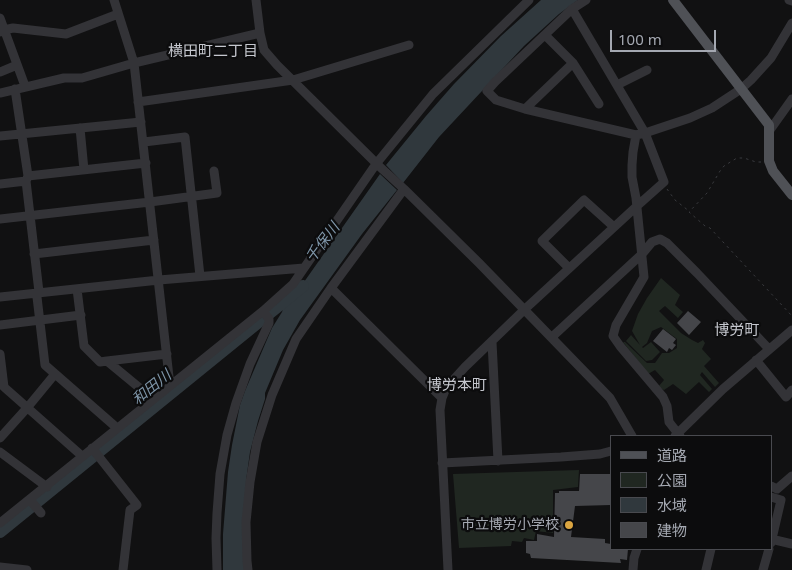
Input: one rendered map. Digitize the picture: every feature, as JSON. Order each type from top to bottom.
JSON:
[{"type":"main road","points":[[673,0],[769,125],[769,161],[773,171],[792,195]]},
{"type":"street","points":[[114,0],[134,64],[170,386]]},
{"type":"street","points":[[256,0],[264,50],[378,166],[403,188],[552,337],[610,398],[631,435]]},
{"type":"street","points":[[1,522],[30,501],[153,399],[265,314],[294,284],[342,215],[433,94],[529,0]]},
{"type":"street","points":[[586,0],[572,9],[495,82],[487,92],[496,100],[525,109],[641,134],[690,118],[712,108],[741,89],[752,80],[771,58],[792,23]]},
{"type":"street","points":[[448,570],[440,410],[446,388],[525,309],[664,182],[617,85],[572,9]]},
{"type":"street","points":[[2,31],[13,28],[66,34],[118,14]]},
{"type":"street","points":[[0,18],[2,31],[25,86]]},
{"type":"street","points":[[0,93],[64,78],[82,78],[260,33]]},
{"type":"street","points":[[545,35],[572,63],[599,104]]},
{"type":"street","points":[[138,102],[293,80],[410,45]]},
{"type":"street","points":[[525,109],[572,63]]},
{"type":"street","points":[[0,72],[17,65]]},
{"type":"street","points":[[617,85],[647,70]]},
{"type":"street","points":[[15,89],[31,215],[39,292],[37,297],[45,365],[117,428]]},
{"type":"street","points":[[770,130],[792,99]]},
{"type":"street","points":[[0,136],[141,122]]},
{"type":"street","points":[[80,128],[84,170]]},
{"type":"street","points":[[641,134],[632,165],[632,177],[637,206],[644,277],[616,325],[613,336],[663,397],[667,406],[669,422],[678,435],[723,389],[792,330]]},
{"type":"street","points":[[144,142],[185,137],[200,276]]},
{"type":"street","points":[[0,184],[84,170],[146,163]]},
{"type":"street","points":[[0,219],[216,193],[214,171]]},
{"type":"street","points":[[248,570],[246,560],[246,522],[250,482],[257,442],[272,395],[296,339],[403,188]]},
{"type":"street","points":[[569,268],[542,241],[584,200],[614,227]]},
{"type":"street","points":[[552,337],[642,254],[652,242],[660,239],[667,243],[697,273],[769,349]]},
{"type":"street","points":[[34,254],[154,240]]},
{"type":"street","points":[[0,297],[200,276],[304,268]]},
{"type":"street","points":[[331,288],[442,398]]},
{"type":"street","points":[[77,289],[84,346],[100,362],[167,354]]},
{"type":"street","points":[[217,570],[217,513],[220,474],[227,435],[250,364],[269,323],[265,314]]},
{"type":"street","points":[[0,325],[81,315]]},
{"type":"street","points":[[492,342],[498,461]]},
{"type":"street","points":[[0,354],[4,388],[82,456]]},
{"type":"street","points":[[756,360],[786,397],[792,390]]},
{"type":"street","points":[[107,361],[153,399]]},
{"type":"street","points":[[0,438],[55,374]]},
{"type":"street","points":[[93,449],[137,504],[130,510],[124,570]]},
{"type":"street","points":[[442,463],[600,454],[610,451]]},
{"type":"street","points":[[0,452],[47,486]]},
{"type":"street","points":[[772,486],[777,489],[792,476]]},
{"type":"street","points":[[772,496],[781,500],[772,536]]},
{"type":"street","points":[[30,501],[41,513]]},
{"type":"street","points":[[772,540],[792,544]]},
{"type":"street","points":[[633,570],[637,550]]},
{"type":"street","points":[[706,570],[711,550]]},
{"type":"street","points":[[764,570],[769,550]]},
{"type":"street","points":[[0,567],[27,570]]},
{"type":"path","points":[[689,212],[707,193],[724,166],[737,158],[756,162],[769,161]]},
{"type":"path","points":[[664,182],[675,200],[705,226],[710,228],[792,316]]},
{"type":"green space","points":[[661,278],[680,295],[675,305],[683,312],[678,318],[665,306],[659,311],[681,333],[698,343],[703,340],[705,343],[702,349],[711,359],[704,366],[719,383],[715,387],[702,372],[700,375],[712,389],[709,392],[699,382],[686,394],[673,384],[664,390],[658,387],[664,380],[655,370],[648,374],[623,342],[647,363],[655,363],[662,353],[669,353],[677,348],[677,339],[661,327],[652,331],[647,343],[642,347],[651,342],[660,352],[652,360],[646,361],[626,341],[631,335],[640,345],[632,331],[638,314]]},
{"type":"green space","points":[[579,470],[578,487],[553,490],[553,533],[536,531],[534,540],[524,538],[522,542],[512,541],[511,546],[459,548],[453,474]]},
{"type":"water","points":[[541,0],[578,0],[559,14],[524,46],[439,137],[403,183],[386,165],[454,84],[501,36]]},
{"type":"water","points":[[380,174],[397,190],[362,234],[300,320],[283,350],[265,393],[250,452],[246,481],[245,570],[223,570],[223,534],[228,472],[240,405],[245,391],[272,328],[282,312],[282,306],[301,282],[304,282]]},
{"type":"building","points":[[688,311],[701,322],[689,335],[677,323]]},
{"type":"building","points":[[663,329],[676,339],[673,343],[676,345],[672,350],[669,348],[667,352],[653,341]]},
{"type":"building","points":[[580,474],[610,474],[610,505],[575,506],[571,537],[605,539],[605,543],[610,544],[610,550],[628,550],[627,560],[620,559],[621,563],[531,558],[530,554],[526,553],[526,541],[537,541],[537,534],[554,537],[555,493],[559,493],[559,491],[579,491]]},
{"type":"waterway","name":"和田川","points":[[0,532],[303,286]]},
{"type":"place","name":"市立博労小学校","points":[[569,525]]},
{"type":"district","name":"横田町二丁目","points":[[213,52]]},
{"type":"district","name":"博労町","points":[[737,331]]},
{"type":"district","name":"博労本町","points":[[457,386]]},
{"type":"water label","name":"千保川","points":[[323,243]]}]
